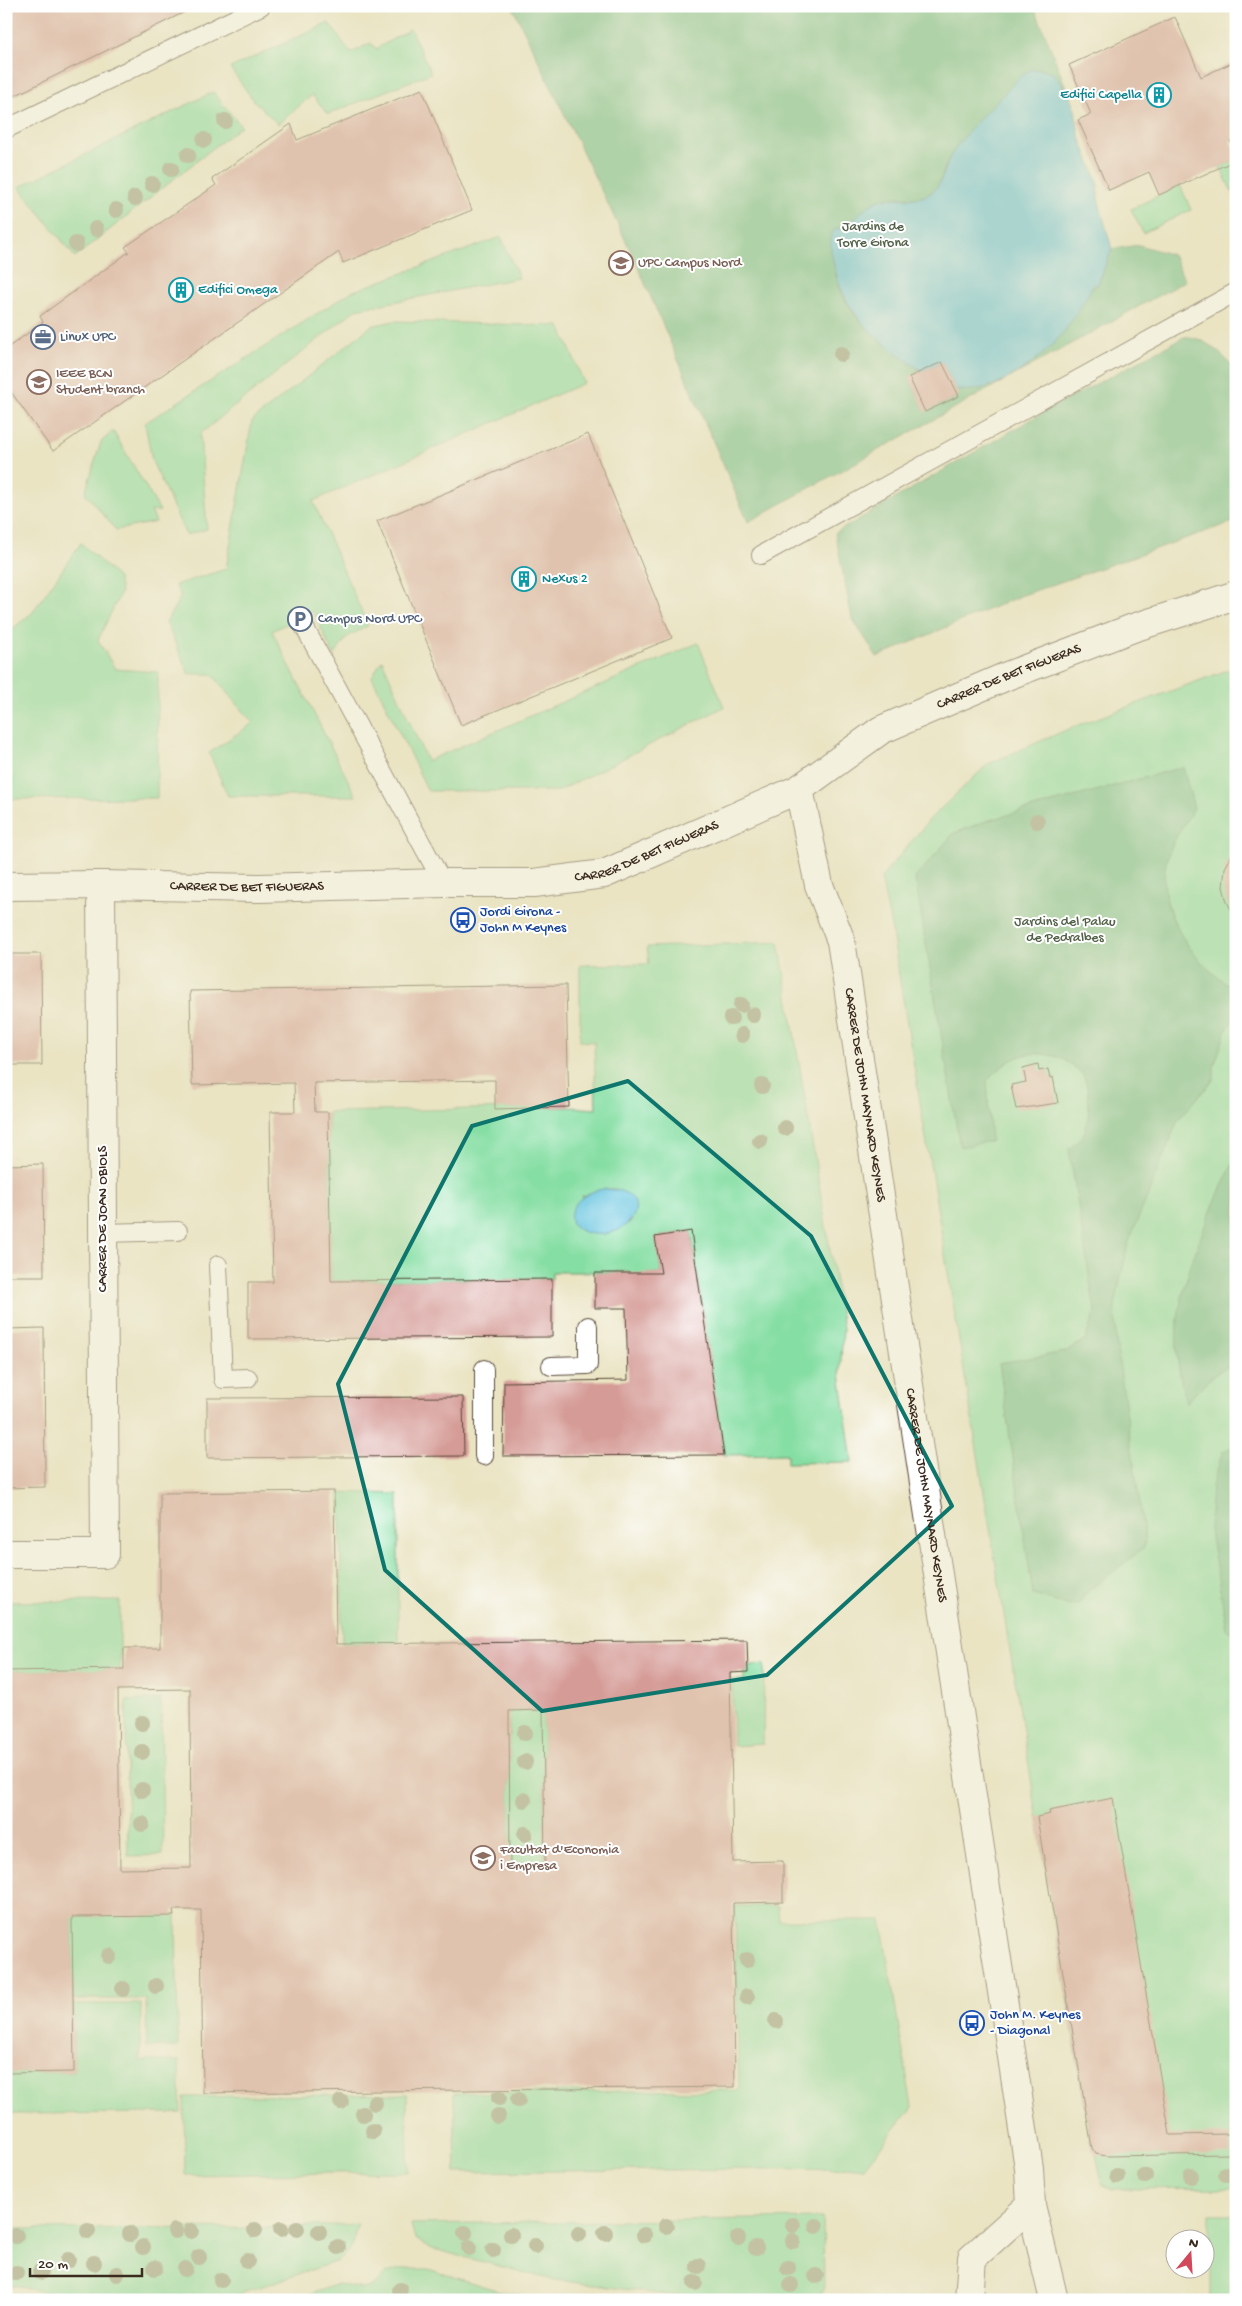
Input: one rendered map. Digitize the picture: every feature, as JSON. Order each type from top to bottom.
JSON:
[{"type":"street","name":"CARRER DE BET FIGUERAS","points":[[6,886],[101,885],[260,888],[443,883],[534,883],[604,874],[799,789],[881,730],[1007,676],[1132,628],[1236,595]]},
{"type":"street","name":"CARRER DE JOHN MAYNARD KEYNES","points":[[799,789],[819,885],[841,941],[1029,2168],[1031,2205],[1054,2300]]},
{"type":"street","name":"CARRER DE JOAN OBIOLS","points":[[6,1554],[105,1554],[101,885]]},
{"type":"street","points":[[969,2300],[972,2258],[1031,2205]]},
{"type":"lane","points":[[6,129],[261,6]]},
{"type":"lane","points":[[761,555],[1236,292]]},
{"type":"lane","points":[[300,619],[443,883]]},
{"type":"lane","points":[[103,1233],[178,1231]]},
{"type":"lane","points":[[218,1265],[223,1379],[248,1378]]},
{"type":"lane","points":[[551,1366],[588,1365],[588,1326]]},
{"type":"lane","points":[[484,1369],[484,1456]]},
{"type":"highlighted area","points":[[628,1081],[811,1236],[952,1506],[767,1675],[542,1711],[385,1570],[338,1384],[472,1126]]},
{"type":"green space","points":[[512,6],[1034,6],[1069,95],[1060,82],[1049,72],[1039,69],[1031,72],[1019,80],[991,108],[955,150],[940,181],[932,192],[919,197],[891,197],[877,201],[853,221],[834,230],[833,256],[837,278],[844,297],[854,314],[868,329],[884,344],[922,371],[909,377],[925,411],[958,397],[956,390],[964,391],[1098,284],[1112,249],[1139,245],[1173,255],[1185,281],[748,522],[634,258]]},
{"type":"green space","points":[[329,23],[351,53],[371,43],[376,49],[410,29],[431,73],[328,114],[312,95],[278,124],[254,101],[230,68]]},
{"type":"green space","points":[[213,92],[241,126],[75,257],[19,187]]},
{"type":"green space","points":[[1236,160],[1236,190],[1232,192],[1220,167]]},
{"type":"green space","points":[[1180,185],[1191,210],[1143,233],[1131,209]]},
{"type":"green space","points":[[501,237],[519,278],[356,309],[200,434],[207,529],[186,535],[152,461],[145,423],[351,292]]},
{"type":"green space","points":[[394,321],[560,326],[584,383],[313,501],[368,626],[347,637],[334,656],[313,611],[272,631],[356,796],[228,796],[209,753],[253,723],[212,674],[189,674],[166,622],[181,596],[175,585],[226,569],[252,421],[371,326]]},
{"type":"green space","points":[[1184,337],[1191,337],[1206,343],[1236,370],[1236,521],[1020,596],[877,657],[852,618],[835,533],[1051,408]]},
{"type":"green space","points":[[113,431],[160,511],[151,511],[156,522],[116,530],[85,493],[101,442]]},
{"type":"green space","points":[[81,543],[118,578],[121,592],[98,640],[115,669],[158,672],[157,798],[6,799],[6,634],[32,613]]},
{"type":"green space","points":[[698,643],[724,707],[559,791],[428,791],[372,677],[382,660],[427,761]]},
{"type":"green space","name":"Jardins del Palau de Pedralbes","points":[[1236,667],[1236,2188],[1112,2189],[1102,2184],[1096,2154],[1091,2144],[891,926],[881,878],[930,819],[988,764],[1073,727]]},
{"type":"green space","points":[[1183,767],[1194,808],[1169,852],[1164,877],[1166,896],[1180,934],[1192,951],[1220,979],[1236,989],[1236,1016],[1226,1031],[1214,1066],[1214,1079],[1178,1120],[1128,1244],[1115,1305],[1116,1341],[1145,1539],[1144,1548],[1088,1591],[1078,1604],[1070,1606],[1033,1595],[999,1363],[1065,1352],[1085,1340],[1095,1312],[1069,1149],[1082,1137],[1086,1129],[1089,1112],[1087,1086],[1081,1073],[1075,1067],[1053,1056],[1029,1054],[1011,1060],[987,1081],[991,1141],[960,1147],[915,878],[954,833],[986,821]]},
{"type":"green space","points":[[779,942],[843,1329],[840,1373],[852,1462],[787,1463],[787,1454],[724,1455],[691,1231],[656,1237],[661,1273],[552,1272],[552,1279],[331,1281],[328,1112],[569,1107],[596,1109],[594,1042],[580,1041],[580,965],[649,964],[647,947]],"holes":[[[604,1189],[616,1189],[631,1197],[632,1221],[617,1230],[583,1231],[575,1226],[582,1196]]]},
{"type":"green space","points":[[1236,1158],[1236,1362],[1215,1375],[1186,1403],[1177,1356],[1177,1327],[1180,1307],[1199,1241],[1217,1196]]},
{"type":"green space","points":[[1236,1433],[1236,1637],[1227,1629],[1209,1526],[1212,1486],[1223,1451],[1231,1448]]},
{"type":"green space","points":[[340,1492],[398,1494],[398,1643],[342,1643]]},
{"type":"green space","points":[[120,1601],[120,1670],[6,1671],[6,1602]]},
{"type":"green space","points":[[764,1664],[763,1744],[733,1746],[732,1680],[744,1680],[744,1666]]},
{"type":"green space","points":[[161,1699],[163,1855],[128,1856],[126,1701]]},
{"type":"green space","points":[[543,1710],[545,1865],[510,1865],[509,1711]]},
{"type":"green space","points":[[735,1906],[778,1906],[779,1920],[881,1920],[912,2107],[864,2168],[456,2172],[454,2093],[739,2090]]},
{"type":"green space","points":[[176,1915],[178,2047],[147,2047],[146,1999],[73,1999],[72,1916]]},
{"type":"green space","points":[[73,2004],[141,2004],[140,2061],[179,2061],[181,2113],[6,2114],[6,2073],[74,2072]]},
{"type":"green space","points":[[407,2094],[408,2172],[185,2175],[184,2097]]},
{"type":"green space","points":[[1210,2215],[1236,2215],[1236,2300],[1210,2300],[1210,2278],[1214,2278],[1214,2228],[1210,2228]]},
{"type":"green space","points":[[823,2218],[824,2287],[818,2298],[668,2295],[549,2279],[433,2249],[415,2239],[411,2224]]},
{"type":"green space","points":[[358,2224],[351,2248],[338,2261],[221,2300],[77,2300],[6,2283],[6,2229],[268,2228]]},
{"type":"green space","points":[[399,2269],[428,2269],[496,2290],[545,2300],[294,2300],[338,2284],[364,2289],[376,2284],[385,2274]]},
{"type":"water","points":[[1039,69],[1054,74],[1069,95],[1075,110],[1079,135],[1098,183],[1098,199],[1112,249],[1098,284],[1094,285],[1057,340],[1036,360],[1011,377],[998,383],[984,388],[956,390],[942,362],[922,371],[880,340],[857,316],[840,287],[832,256],[831,235],[834,230],[852,221],[865,208],[877,201],[890,198],[917,198],[929,194],[938,186],[950,157],[968,132],[1022,75],[1030,70]]},
{"type":"water","points":[[604,1189],[621,1191],[631,1197],[635,1205],[634,1213],[629,1222],[620,1229],[608,1234],[593,1234],[581,1231],[574,1225],[571,1219],[572,1211],[583,1197]]},
{"type":"building","points":[[6,6],[197,6],[6,100]]},
{"type":"building","name":"Edifici Capella","points":[[1175,17],[1201,77],[1236,61],[1236,138],[1230,141],[1236,153],[1236,160],[1159,195],[1149,172],[1109,190],[1078,120],[1091,114],[1069,65]]},
{"type":"building","name":"Edifici Omega","points":[[422,89],[472,210],[343,263],[339,252],[53,451],[6,385],[6,349],[43,322],[40,316],[129,252],[125,247],[216,185],[212,179],[291,124],[297,140]]},
{"type":"building","points":[[942,362],[959,396],[925,412],[909,377]]},
{"type":"building","name":"Nexus 2","points":[[588,434],[672,638],[461,725],[377,521]]},
{"type":"building","points":[[1236,847],[1236,918],[1227,902],[1223,887],[1225,868]]},
{"type":"building","points":[[6,954],[41,954],[42,1065],[6,1065]]},
{"type":"building","points":[[566,985],[569,1107],[495,1109],[495,1080],[314,1083],[315,1112],[328,1112],[331,1281],[552,1279],[552,1337],[248,1339],[248,1282],[273,1282],[270,1112],[295,1112],[294,1083],[192,1085],[190,991]]},
{"type":"building","points":[[1038,1064],[1039,1071],[1048,1069],[1050,1078],[1053,1077],[1058,1103],[1016,1109],[1011,1085],[1026,1082],[1023,1068]]},
{"type":"building","points":[[43,1164],[44,1276],[6,1276],[6,1165]]},
{"type":"building","points":[[691,1231],[724,1455],[503,1456],[504,1382],[628,1380],[626,1308],[595,1308],[595,1273],[661,1273],[655,1237]]},
{"type":"building","points":[[44,1328],[45,1487],[6,1488],[6,1329]]},
{"type":"building","points":[[463,1397],[464,1456],[207,1458],[207,1398]]},
{"type":"building","points":[[334,1491],[336,1644],[747,1640],[748,1672],[730,1673],[733,1862],[783,1861],[783,1902],[733,1903],[735,2087],[203,2093],[201,1910],[173,1910],[174,1916],[72,1917],[74,2072],[6,2073],[6,1671],[124,1669],[124,1648],[160,1648],[160,1493]],"holes":[[[190,1689],[191,1868],[120,1869],[118,1690]],[[543,1710],[545,1865],[510,1865],[509,1711]]]},
{"type":"building","points":[[1113,1798],[1170,2135],[1230,2134],[1230,2154],[1106,2156],[1096,2154],[1092,2148],[1037,1817],[1050,1814],[1049,1811]]},
{"type":"place","name":"Edifici Capella","points":[[1159,95]]},
{"type":"place","name":"UPC Campus Nord","points":[[621,263]]},
{"type":"place","name":"Edifici Omega","points":[[181,290]]},
{"type":"place","name":"Linux UPC","points":[[43,337]]},
{"type":"place","name":"IEEE BCN Student branch","points":[[39,382]]},
{"type":"place","name":"Nexus 2","points":[[524,579]]},
{"type":"place","name":"Campus Nord UPC","points":[[300,619]]},
{"type":"place","name":"Jordi Girona - John M Keynes","points":[[463,920]]},
{"type":"place","name":"Facultat d'Economia i Empresa","points":[[483,1858]]},
{"type":"place","name":"John M. Keynes - Diagonal","points":[[972,2023]]},
{"type":"park label","name":"Jardins de Torre Girona","points":[[873,236]]}]
